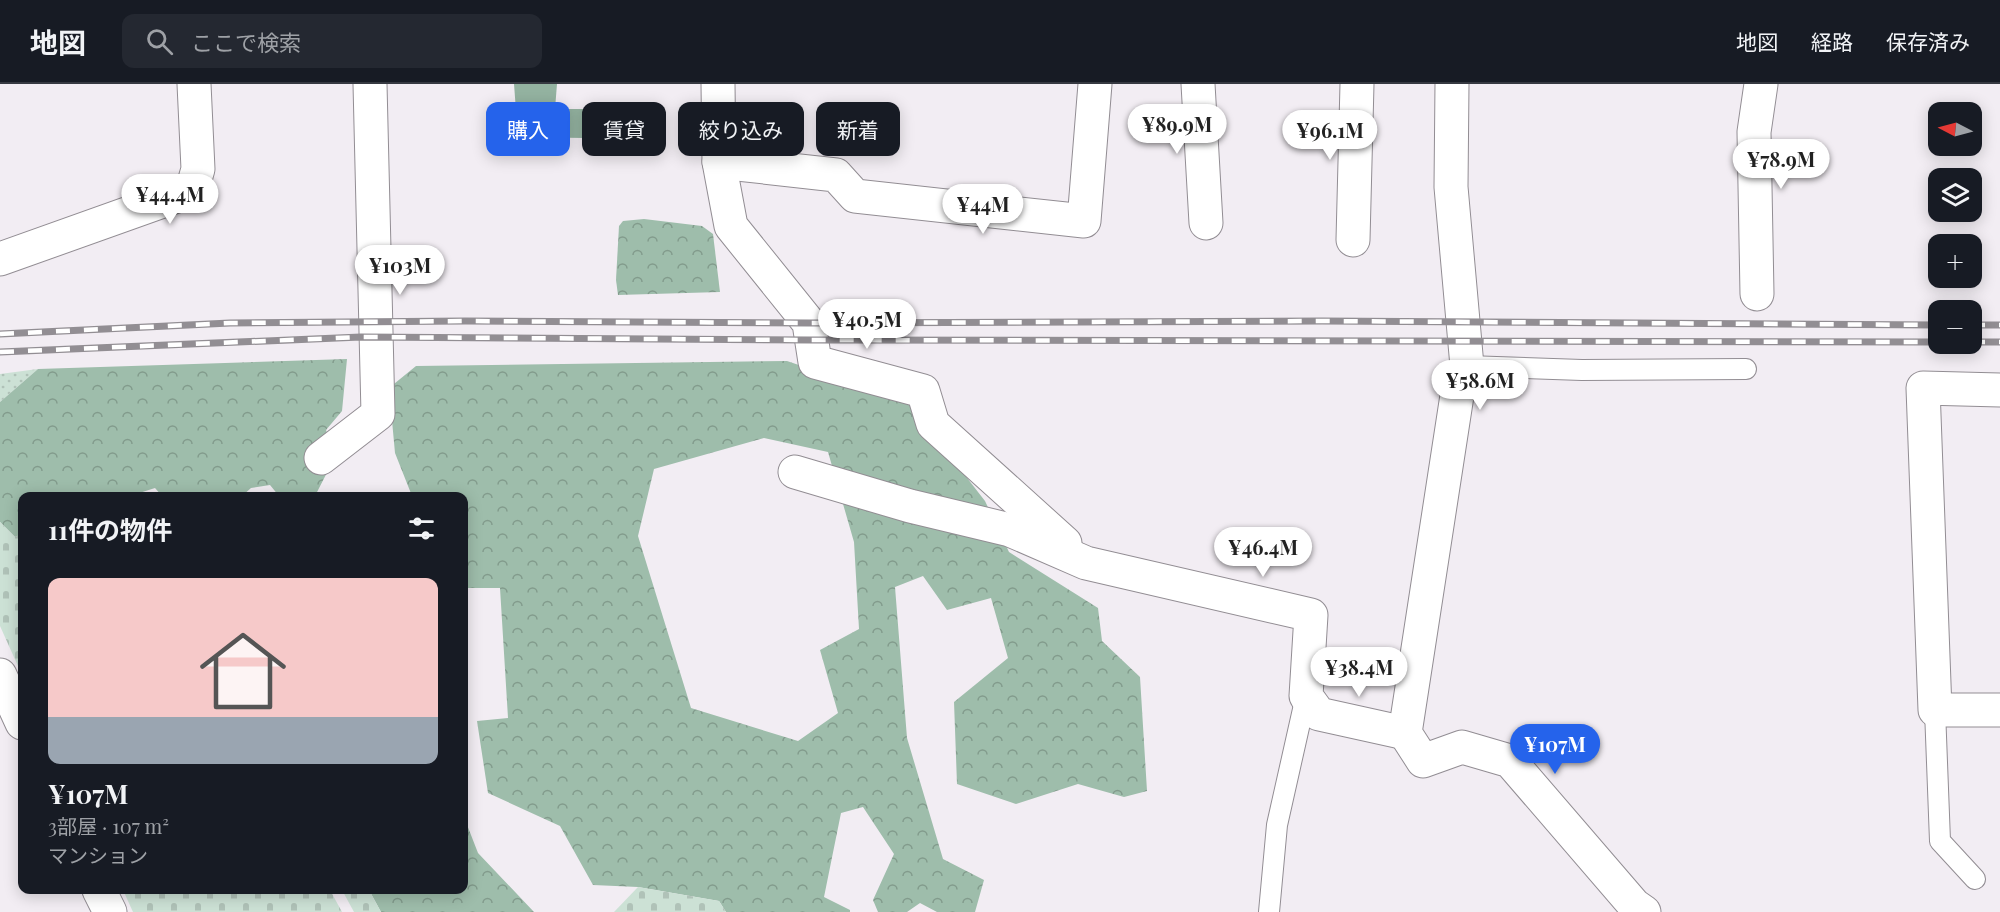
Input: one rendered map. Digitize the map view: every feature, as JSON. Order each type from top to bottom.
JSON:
[{"type":"street","points":[[0,259],[188,192],[194,183],[198,169],[194,84]]},
{"type":"street","points":[[321,458],[378,414],[370,84]]},
{"type":"street","points":[[718,84],[719,162],[731,226],[809,323],[814,362],[923,391],[933,424],[1086,563]]},
{"type":"street","points":[[719,162],[836,175],[855,196],[1084,221],[1095,84]]},
{"type":"street","points":[[1198,84],[1206,223]]},
{"type":"street","points":[[1353,240],[1357,84]]},
{"type":"street","points":[[1396,732],[1458,389],[1467,366],[1451,187],[1452,84]]},
{"type":"street","points":[[1757,294],[1754,132],[1761,84]]},
{"type":"street","points":[[2000,390],[1923,388],[1935,710],[2000,710]]},
{"type":"street","points":[[795,472],[910,506],[1010,530],[1086,563],[1311,615],[1312,705],[1396,732],[1423,761],[1462,747],[1510,761],[1634,905],[1644,912]]},
{"type":"street","points":[[0,675],[18,714]]},
{"type":"street","points":[[101,894],[110,912]]},
{"type":"lane","points":[[1467,366],[1582,370],[1746,369]]},
{"type":"lane","points":[[1269,912],[1277,825],[1312,705]]},
{"type":"lane","points":[[1935,710],[1940,841],[1975,879]]},
{"type":"green space","points":[[644,219],[702,226],[713,234],[720,292],[618,295],[616,280],[619,226],[623,221]]},
{"type":"green space","points":[[347,359],[342,411],[326,430],[335,457],[317,492],[276,492],[270,485],[251,488],[246,492],[158,492],[155,488],[142,492],[18,492],[18,536],[15,537],[0,522],[0,402],[38,369]]},
{"type":"green space","points":[[787,361],[908,402],[985,501],[1009,552],[1098,608],[1102,641],[1140,677],[1147,791],[1124,797],[1078,784],[1016,804],[957,784],[954,702],[1008,658],[991,598],[947,610],[923,576],[895,587],[907,738],[943,859],[984,880],[975,912],[937,912],[920,903],[907,912],[878,912],[873,900],[894,854],[863,807],[841,813],[824,897],[850,912],[726,912],[719,901],[638,887],[593,885],[560,826],[488,793],[477,721],[508,718],[500,588],[468,588],[468,492],[410,492],[395,453],[389,388],[416,366]],"holes":[[[764,438],[828,452],[854,542],[859,629],[820,650],[838,713],[798,741],[691,708],[638,536],[654,469]]]},
{"type":"green space","points":[[38,369],[0,402],[0,374]]},
{"type":"green space","points":[[0,522],[15,537],[18,536],[18,666],[0,626]]},
{"type":"green space","points":[[468,827],[478,853],[534,912],[381,912],[371,894],[468,894]]},
{"type":"green space","points":[[638,887],[719,901],[726,912],[614,912]]},
{"type":"green space","points":[[125,894],[332,894],[342,912],[133,912]]},
{"type":"green space","points":[[344,894],[371,894],[381,912],[354,912]]},
{"type":"shaded area","points":[[514,84],[557,84],[556,102],[515,102]]},
{"type":"shaded area","points":[[570,109],[582,109],[582,138],[570,138]]},
{"type":"railway","points":[[0,334],[230,323],[465,321],[809,323],[1322,321],[1928,325]]},
{"type":"railway","points":[[1982,325],[2000,325]]},
{"type":"railway","points":[[0,352],[361,337],[1928,342]]},
{"type":"railway","points":[[1982,342],[2000,342]]}]
